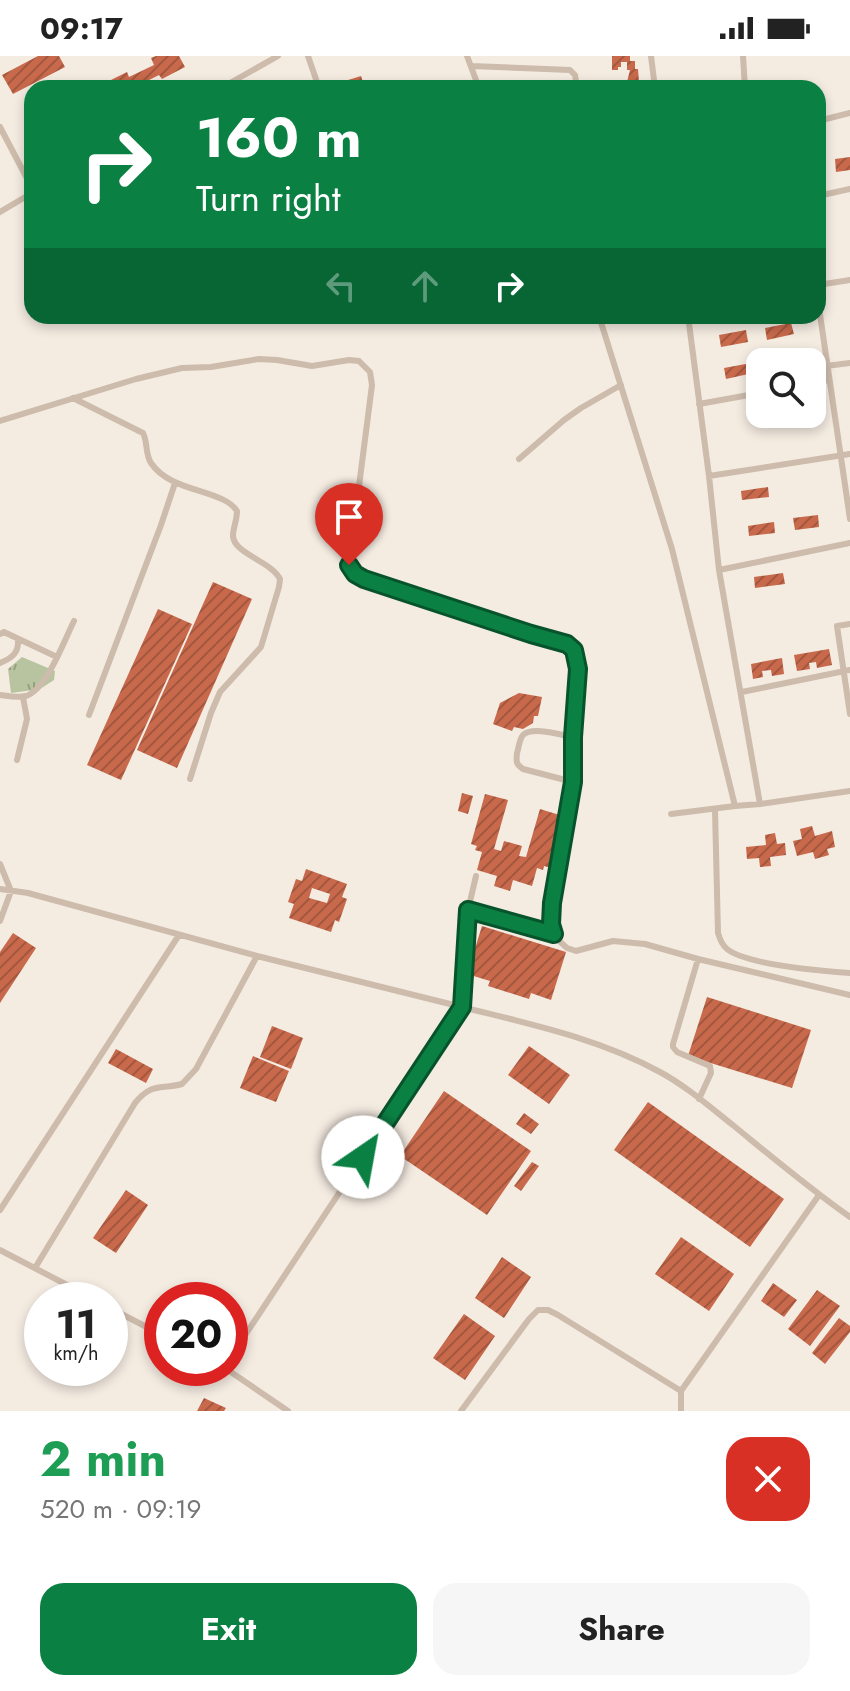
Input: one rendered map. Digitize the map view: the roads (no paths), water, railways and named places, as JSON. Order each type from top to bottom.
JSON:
[{"type":"lane","points":[[235,80],[278,56]]},
{"type":"lane","points":[[308,56],[316,80]]},
{"type":"lane","points":[[467,56],[476,80]]},
{"type":"lane","points":[[651,56],[654,80]]},
{"type":"lane","points":[[743,56],[744,80]]},
{"type":"lane","points":[[471,66],[570,70],[576,80]]},
{"type":"lane","points":[[826,119],[850,113]]},
{"type":"lane","points":[[0,127],[24,174]]},
{"type":"lane","points":[[826,194],[850,189]]},
{"type":"lane","points":[[0,212],[24,196]]},
{"type":"lane","points":[[826,284],[850,280]]},
{"type":"lane","points":[[602,324],[672,549],[735,806]]},
{"type":"lane","points":[[689,324],[719,570],[760,804]]},
{"type":"lane","points":[[821,324],[824,348]]},
{"type":"lane","points":[[0,421],[182,368],[259,359],[312,366],[359,361],[370,372],[372,385],[350,569],[364,579],[567,644],[574,650],[578,669],[573,782],[552,903],[551,924],[558,940],[576,951],[613,941],[645,944],[850,995]]},
{"type":"lane","points":[[850,363],[826,366],[850,519]]},
{"type":"lane","points":[[519,459],[564,420],[621,385]]},
{"type":"lane","points":[[699,404],[746,396]]},
{"type":"lane","points":[[73,398],[143,433],[152,466],[175,483],[231,503],[237,511],[233,536],[235,543],[270,566],[280,579],[261,647],[220,692],[190,779]]},
{"type":"lane","points":[[709,476],[850,454]]},
{"type":"lane","points":[[89,715],[175,483]]},
{"type":"lane","points":[[719,570],[850,543]]},
{"type":"lane","points":[[0,695],[23,697],[34,692],[57,657],[74,621]]},
{"type":"lane","points":[[850,624],[837,626],[850,714]]},
{"type":"lane","points":[[0,634],[4,632],[57,657]]},
{"type":"lane","points":[[0,663],[15,655],[19,647],[18,639]]},
{"type":"lane","points":[[742,692],[846,671]]},
{"type":"lane","points":[[17,760],[27,719],[23,697]]},
{"type":"lane","points":[[573,737],[530,731],[520,739],[516,761],[523,769],[573,782]]},
{"type":"lane","points":[[671,814],[850,791]]},
{"type":"lane","points":[[715,810],[720,942],[728,950],[745,958],[850,973]]},
{"type":"lane","points":[[0,864],[11,891],[0,921]]},
{"type":"lane","points":[[248,1331],[462,1007],[468,910],[476,876]]},
{"type":"lane","points":[[0,889],[28,893],[614,1049],[662,1073],[699,1099],[850,1217]]},
{"type":"lane","points":[[468,910],[554,934]]},
{"type":"lane","points":[[0,1210],[179,935]]},
{"type":"lane","points":[[35,1268],[144,1092],[182,1084],[196,1069],[257,956]]},
{"type":"lane","points":[[698,959],[673,1044],[677,1052],[710,1066],[711,1073],[699,1099]]},
{"type":"lane","points":[[681,1411],[681,1391],[819,1195]]},
{"type":"lane","points":[[0,1250],[62,1282]]},
{"type":"lane","points":[[461,1411],[538,1310],[548,1310],[558,1315],[681,1391]]},
{"type":"lane","points":[[248,1384],[288,1411]]}]
